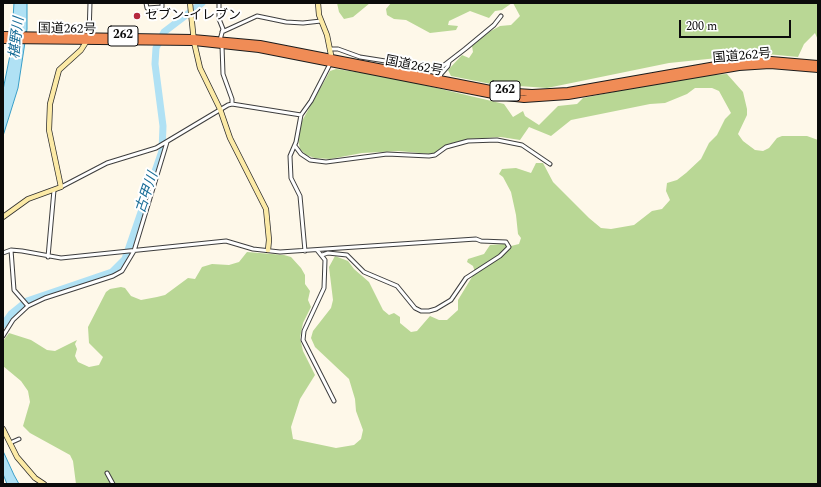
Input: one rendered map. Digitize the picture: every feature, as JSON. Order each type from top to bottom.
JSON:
[{"type":"highway","name":"国道262号","points":[[3,35],[38,38]]},
{"type":"highway","name":"国道262号","points":[[3,40],[38,38],[194,40],[286,48],[439,81],[492,95],[524,99],[568,96],[739,67],[770,65],[818,69]]},
{"type":"highway","name":"国道262号","points":[[439,81],[501,90],[543,93],[568,91],[733,62],[771,60],[818,64]]},
{"type":"main road","points":[[318,3],[321,21],[328,35],[331,52]]},
{"type":"main road","points":[[190,4],[194,40],[200,68],[220,109],[230,138],[266,209],[269,240],[268,250]]},
{"type":"main road","points":[[3,216],[28,199],[61,187],[49,130],[50,104],[59,70],[81,50],[88,38]]},
{"type":"main road","points":[[3,429],[17,457],[35,478],[44,484]]},
{"type":"street","points":[[88,38],[90,3]]},
{"type":"street","points":[[146,3],[146,8],[162,7],[162,3]]},
{"type":"street","points":[[220,3],[219,19],[222,32],[221,42],[223,74],[232,99],[232,104]]},
{"type":"street","points":[[222,32],[257,16],[292,23],[321,21]]},
{"type":"street","points":[[331,52],[338,49],[360,57],[433,70],[449,62],[494,25],[501,16]]},
{"type":"street","points":[[439,81],[441,74],[448,66],[449,62]]},
{"type":"street","points":[[305,251],[300,196],[291,178],[289,162],[295,146],[301,115],[311,101],[329,66]]},
{"type":"street","points":[[61,187],[116,159],[156,148],[220,109],[232,104],[301,115]]},
{"type":"street","points":[[295,146],[301,154],[310,160],[326,162],[387,154],[429,156],[435,155],[446,147],[468,140],[498,140],[522,145],[550,164]]},
{"type":"street","points":[[3,336],[15,316],[27,306],[118,273],[134,251],[166,142]]},
{"type":"street","points":[[48,257],[54,190]]},
{"type":"street","points":[[3,253],[11,250],[61,258],[226,241],[253,249],[280,252],[476,239],[480,241],[506,242],[509,247],[500,256],[466,278],[451,300],[442,306],[429,311],[421,311],[415,308],[397,286],[364,272],[347,255],[328,253],[322,255]]},
{"type":"street","points":[[11,250],[14,290],[27,306]]},
{"type":"street","points":[[317,250],[322,255],[324,260],[324,288],[304,331],[303,340],[334,401]]},
{"type":"street","points":[[10,443],[19,439]]},
{"type":"street","points":[[107,473],[113,484]]},
{"type":"green space","points":[[337,3],[370,3],[353,17],[344,19],[339,12]]},
{"type":"green space","points":[[391,3],[512,3],[502,10],[495,11],[489,18],[470,11],[449,21],[448,25],[458,26],[456,30],[430,33],[406,20],[394,19],[387,15],[386,9]]},
{"type":"green space","points":[[513,3],[818,3],[818,40],[815,33],[804,44],[798,57],[767,54],[742,49],[737,56],[669,63],[547,88],[491,84],[451,76],[448,70],[462,55],[469,58],[473,52],[472,46],[489,32],[500,26],[511,25],[520,16]]},
{"type":"green space","points":[[336,69],[390,77],[504,104],[513,117],[523,111],[525,116],[539,125],[558,106],[577,104],[583,98],[694,76],[727,74],[743,92],[747,109],[747,115],[738,134],[743,141],[755,150],[763,151],[769,148],[777,138],[782,136],[807,136],[818,140],[818,484],[76,484],[73,461],[70,455],[30,433],[23,426],[30,402],[28,391],[21,381],[3,366],[3,341],[9,333],[31,340],[47,350],[55,351],[77,340],[75,344],[77,349],[75,356],[78,362],[89,367],[99,365],[103,357],[89,343],[88,327],[106,292],[110,289],[121,287],[125,288],[131,296],[141,300],[165,295],[188,278],[195,279],[202,267],[212,264],[229,265],[239,262],[247,252],[291,257],[305,275],[305,284],[310,291],[308,300],[311,307],[303,323],[300,338],[303,351],[315,375],[300,399],[291,427],[293,439],[336,448],[354,445],[361,439],[363,430],[356,411],[355,399],[349,379],[315,347],[311,338],[313,331],[331,308],[333,300],[329,267],[335,256],[348,261],[354,269],[369,282],[383,310],[389,315],[394,313],[400,317],[400,323],[411,332],[417,331],[430,316],[439,320],[447,320],[458,310],[458,300],[475,272],[473,266],[467,262],[468,259],[484,254],[490,245],[504,244],[511,246],[519,244],[521,238],[518,234],[511,192],[503,177],[499,174],[502,169],[516,168],[531,173],[536,163],[543,163],[553,182],[601,228],[611,229],[634,225],[652,211],[662,209],[670,200],[666,191],[667,183],[677,180],[701,159],[709,143],[717,135],[725,119],[731,113],[719,91],[712,88],[695,88],[687,94],[665,103],[650,104],[571,120],[551,136],[529,127],[520,140],[501,137],[469,139],[448,144],[436,153],[430,154],[399,151],[362,153],[330,159],[315,158],[306,155],[300,149],[298,139],[302,121],[330,71]]},
{"type":"water","name":"椹野川","points":[[14,3],[27,3],[27,29],[18,88],[3,136],[3,90],[11,50]]},
{"type":"water","points":[[3,451],[19,484],[7,484],[3,474]]},
{"type":"waterway","name":"古甲川","points":[[3,325],[11,314],[27,301],[112,272],[125,259],[162,151],[163,126],[155,64],[156,48],[164,32],[202,3]]},
{"type":"place","name":"セブン-イレブン","points":[[137,16]]}]
